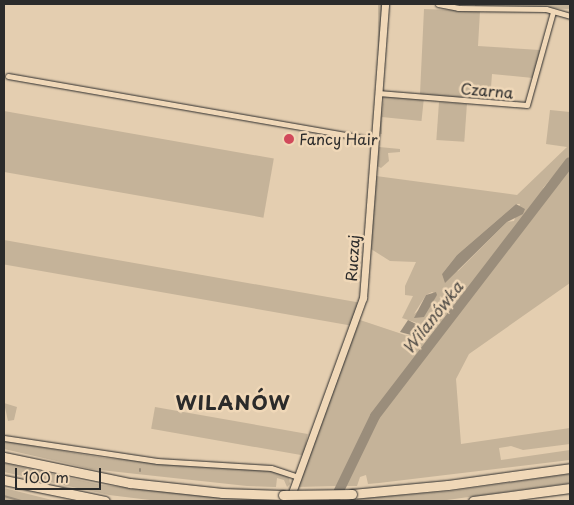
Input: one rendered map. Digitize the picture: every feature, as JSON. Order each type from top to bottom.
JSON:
[{"type":"highway","points":[[4,457],[139,484],[286,498],[448,485],[570,468]]},
{"type":"highway","points":[[4,480],[105,501]]},
{"type":"highway","points":[[473,501],[570,488]]},
{"type":"street","name":"Ruczaj","points":[[286,498],[361,306],[384,4]]},
{"type":"street","points":[[438,4],[458,8],[546,9],[570,16]]},
{"type":"street","name":"Czarna","points":[[378,93],[527,105],[553,12]]},
{"type":"street","points":[[8,76],[375,140]]},
{"type":"street","points":[[4,438],[158,461],[271,468],[296,476]]},
{"type":"shaded area","points":[[378,4],[382,4],[382,134],[378,134]]},
{"type":"shaded area","points":[[475,4],[570,4],[570,9],[475,6]]},
{"type":"shaded area","points":[[424,9],[480,11],[478,46],[540,50],[533,78],[492,74],[490,101],[420,94]]},
{"type":"shaded area","points":[[384,95],[424,99],[421,121],[382,117]]},
{"type":"shaded area","points":[[439,102],[467,104],[464,142],[436,140]]},
{"type":"shaded area","points":[[550,110],[570,112],[570,156],[543,188],[541,197],[516,230],[520,231],[570,167],[570,283],[469,354],[456,379],[461,444],[570,428],[570,444],[523,450],[511,446],[499,448],[501,460],[570,450],[570,460],[368,484],[366,475],[360,477],[357,486],[344,486],[354,463],[350,463],[337,486],[295,487],[360,320],[405,335],[411,335],[417,323],[402,318],[413,296],[405,295],[405,286],[416,262],[390,261],[371,249],[376,176],[517,195],[567,147],[546,144]],"holes":[[[516,204],[520,204],[514,221],[507,222],[458,271],[442,274],[457,255]],[[432,292],[437,295],[414,314],[426,295]]]},
{"type":"shaded area","points":[[4,111],[274,159],[263,218],[4,172]]},
{"type":"shaded area","points":[[379,147],[400,149],[400,152],[388,153],[389,161],[381,168],[377,166]]},
{"type":"shaded area","points":[[516,204],[525,209],[523,214],[507,222],[445,283],[442,274],[457,255]]},
{"type":"shaded area","points":[[4,240],[358,302],[353,326],[4,264]]},
{"type":"shaded area","points":[[436,292],[437,295],[424,317],[414,318],[426,295]]},
{"type":"shaded area","points":[[408,320],[418,325],[411,335],[400,332]]},
{"type":"shaded area","points":[[4,403],[17,407],[14,420],[8,421]]},
{"type":"shaded area","points":[[155,407],[308,434],[304,456],[151,429]]},
{"type":"shaded area","points":[[4,441],[105,458],[269,470],[289,477],[290,484],[287,487],[284,480],[277,478],[276,487],[247,486],[91,469],[4,449]]},
{"type":"shaded area","points":[[4,463],[102,485],[272,501],[158,501],[109,495],[4,472]]},
{"type":"shaded area","points":[[570,474],[570,483],[447,500],[357,501],[357,499],[451,491]]},
{"type":"shaded area","points":[[4,488],[52,500],[58,501],[4,501]]},
{"type":"waterway","name":"Wilanówka","points":[[334,501],[375,416],[570,162]]},
{"type":"waterway","points":[[4,496],[22,501]]},
{"type":"place","name":"Fancy Hair","points":[[289,139]]},
{"type":"district","name":"WILANÓW","points":[[233,402]]}]
